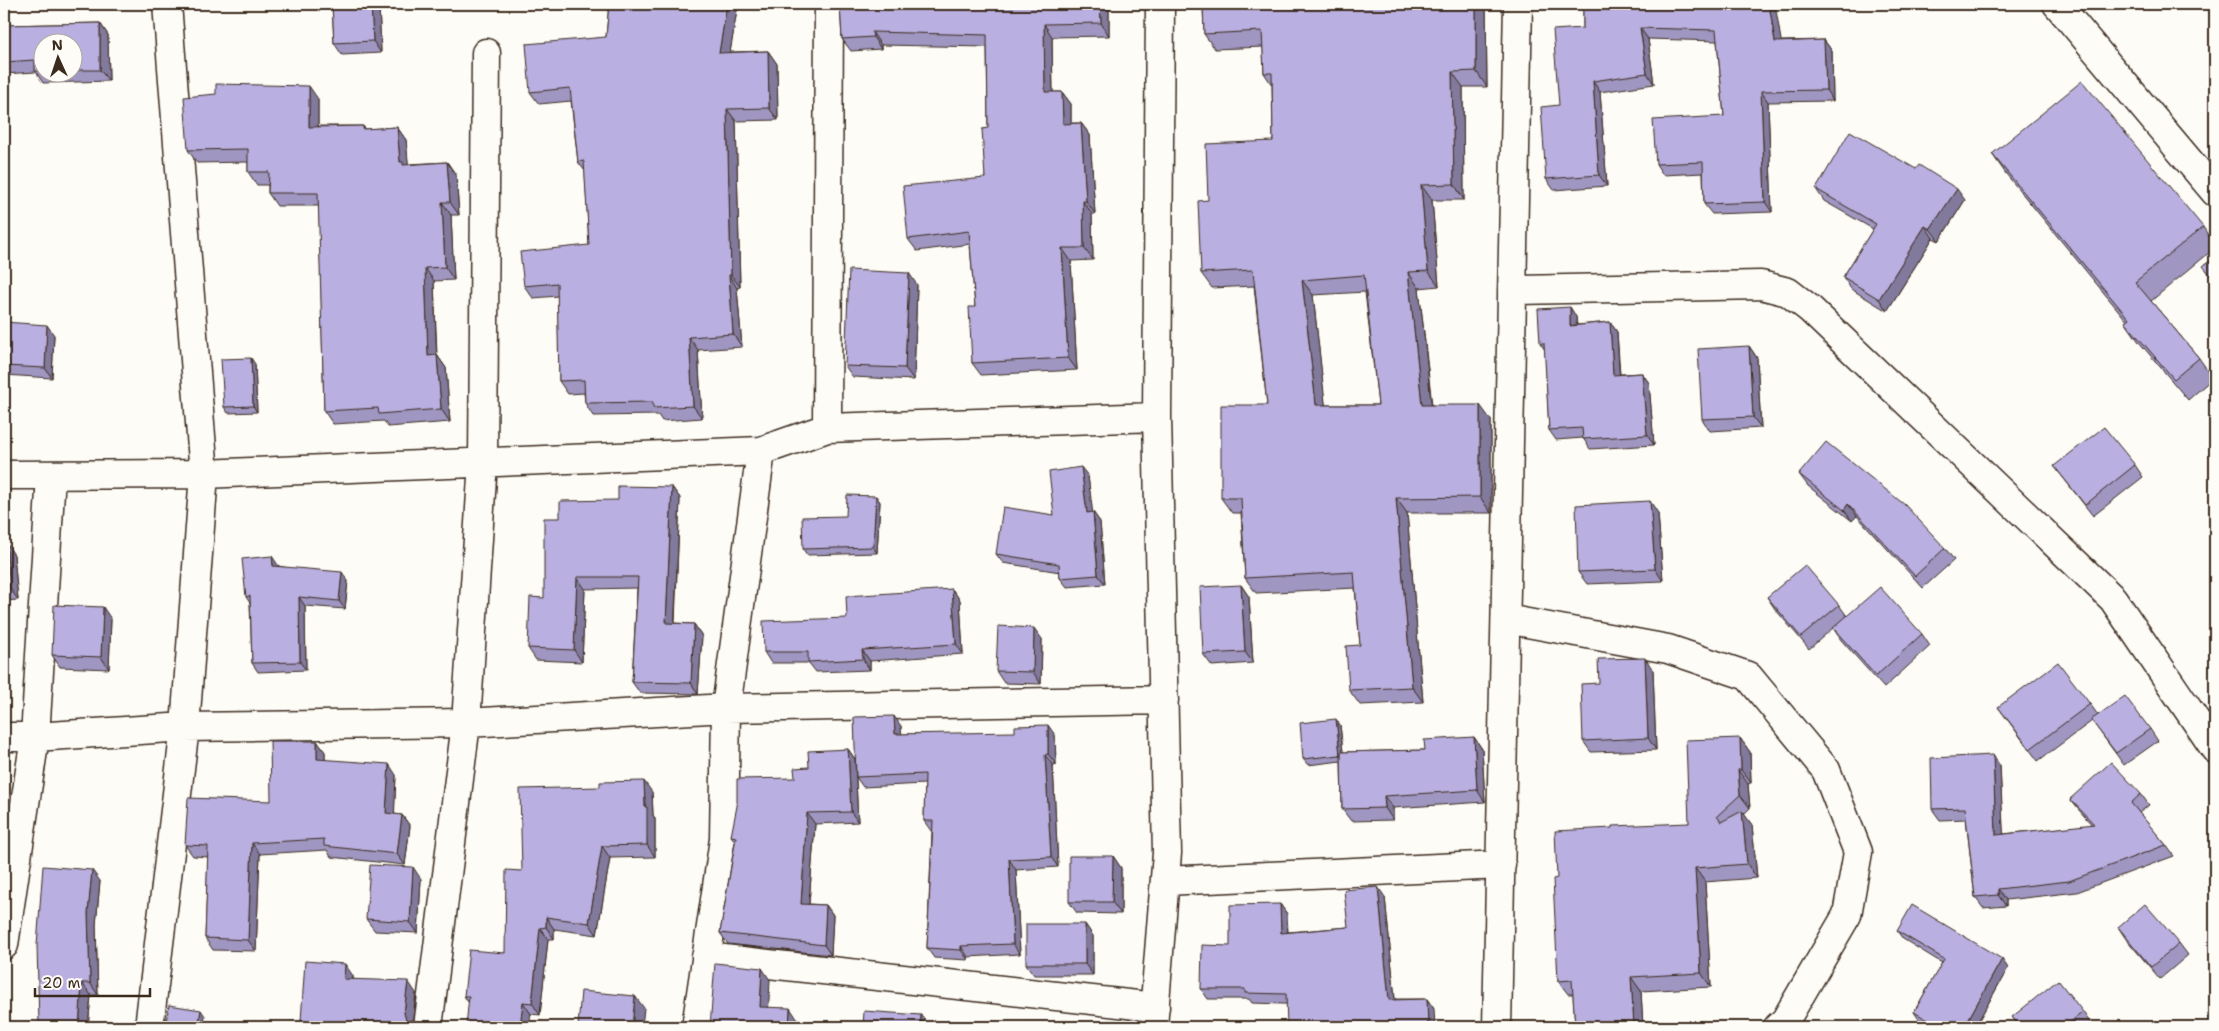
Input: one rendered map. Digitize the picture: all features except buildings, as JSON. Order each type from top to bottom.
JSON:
[{"type":"street","points":[[149,1027],[186,727],[204,474],[167,4]]},
{"type":"street","points":[[827,428],[829,4]]},
{"type":"street","points":[[706,957],[1154,1017],[1165,882],[1164,700],[1157,418],[1160,4]]},
{"type":"street","points":[[1497,1027],[1518,4]]},
{"type":"street","points":[[2057,4],[2211,178]]},
{"type":"street","points":[[428,1027],[466,723],[483,462],[486,53]]},
{"type":"street","points":[[1512,290],[1760,285],[1788,292],[1810,309],[2113,599],[2215,749]]},
{"type":"street","points":[[4,475],[204,474],[761,451],[827,428],[1157,418]]},
{"type":"street","points":[[696,1027],[724,838],[726,708],[761,451]]},
{"type":"street","points":[[4,945],[35,737],[51,475]]},
{"type":"street","points":[[1506,619],[1668,649],[1748,676],[1826,770],[1858,852],[1847,915],[1785,1021],[1778,1027]]},
{"type":"street","points":[[4,737],[35,737],[186,727],[466,723],[726,708],[1164,700]]},
{"type":"street","points":[[1165,882],[1500,865]]}]
